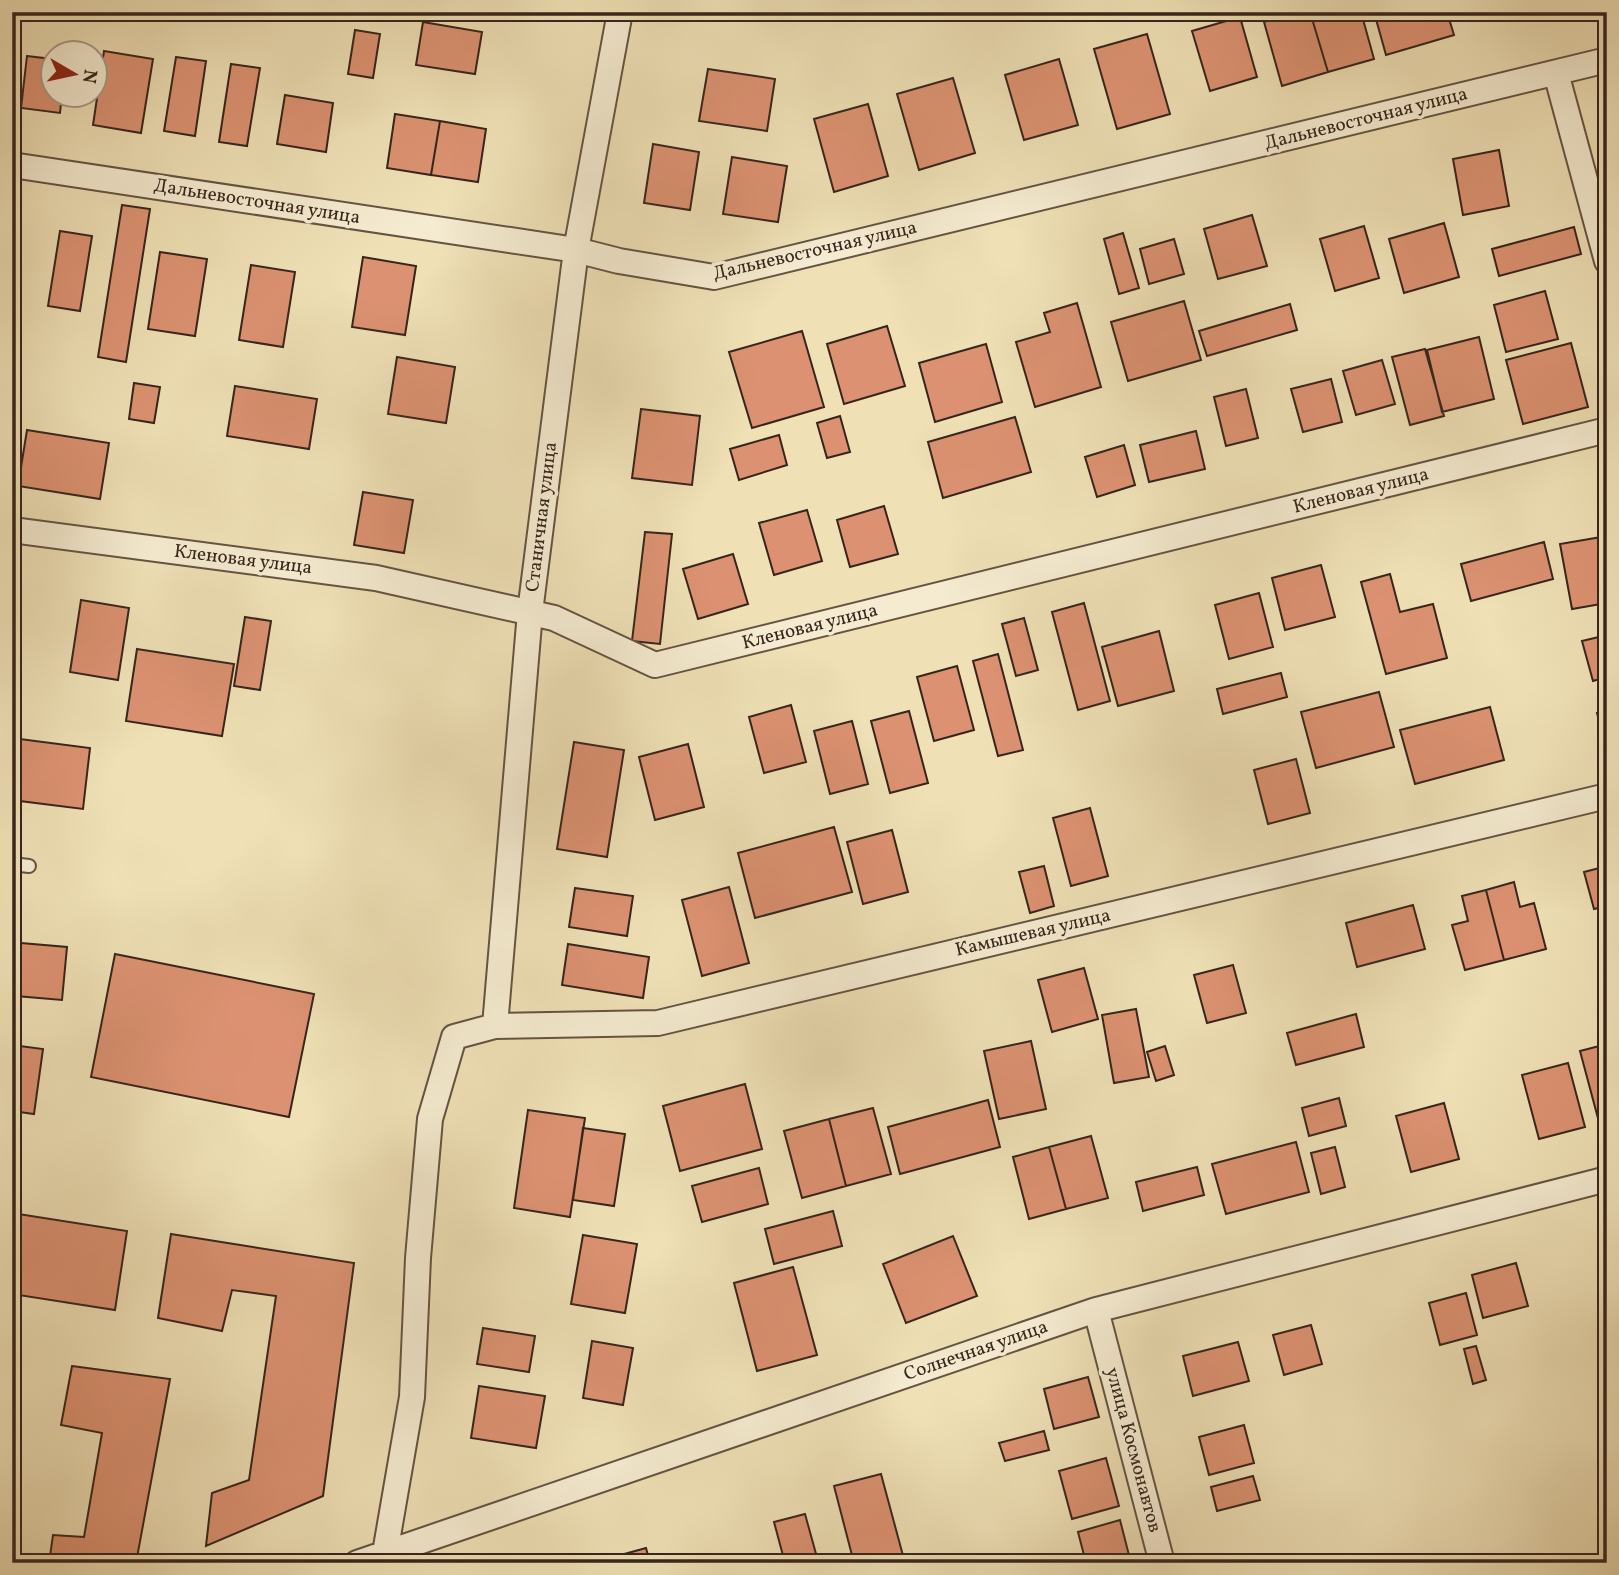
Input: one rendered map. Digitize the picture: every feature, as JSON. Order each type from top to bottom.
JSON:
[{"type":"street","name":"Станичная улица","points":[[495,1026],[530,612],[576,250],[620,12]]},
{"type":"street","name":"Дальневосточная улица","points":[[12,165],[576,250],[619,261],[714,277],[1607,60]]},
{"type":"street","points":[[1556,73],[1607,261]]},
{"type":"street","name":"Кленовая улица","points":[[12,530],[376,578],[554,618],[655,665],[1607,430]]},
{"type":"street","name":"Камышевая улица","points":[[387,1558],[412,1397],[418,1258],[430,1119],[454,1037],[495,1026],[658,1023],[1607,796]]},
{"type":"street","name":"Солнечная улица","points":[[357,1563],[387,1558],[1096,1310],[1607,1179]]},
{"type":"street","name":"улица Космонавтов","points":[[1096,1310],[1162,1563]]},
{"type":"lane","points":[[12,864],[29,866]]},
{"type":"building","points":[[260,12],[296,12],[295,17]]},
{"type":"building","points":[[1297,12],[1310,12],[1328,72],[1282,86],[1264,22]]},
{"type":"building","points":[[1310,12],[1361,12],[1374,59],[1328,72]]},
{"type":"building","points":[[1374,12],[1447,12],[1454,35],[1386,55]]},
{"type":"building","points":[[1240,17],[1257,77],[1210,91],[1192,31]]},
{"type":"building","points":[[423,22],[482,32],[475,74],[416,65]]},
{"type":"building","points":[[355,30],[380,34],[373,78],[348,74]]},
{"type":"building","points":[[1147,34],[1170,114],[1117,129],[1094,49]]},
{"type":"building","points":[[108,52],[153,59],[141,133],[93,125],[96,108],[108,108]]},
{"type":"building","points":[[27,56],[38,57],[38,108],[61,108],[60,113],[21,108]]},
{"type":"building","points":[[176,57],[206,61],[195,136],[164,131]]},
{"type":"building","points":[[1059,59],[1078,125],[1024,140],[1005,75]]},
{"type":"building","points":[[231,64],[260,68],[247,146],[219,142]]},
{"type":"building","points":[[708,69],[775,79],[767,131],[699,121]]},
{"type":"building","points":[[953,78],[975,153],[919,170],[897,94]]},
{"type":"building","points":[[285,95],[333,103],[326,152],[277,144]]},
{"type":"building","points":[[868,104],[888,176],[834,192],[814,119]]},
{"type":"building","points":[[395,114],[440,121],[431,175],[387,168]]},
{"type":"building","points":[[440,121],[486,129],[478,182],[431,175]]},
{"type":"building","points":[[653,144],[699,152],[690,210],[644,203]]},
{"type":"building","points":[[1499,150],[1509,206],[1463,215],[1453,159]]},
{"type":"building","points":[[732,157],[787,166],[778,222],[723,214]]},
{"type":"building","points":[[122,205],[150,209],[126,362],[98,357]]},
{"type":"building","points":[[1252,215],[1267,266],[1218,279],[1204,229]]},
{"type":"building","points":[[1444,223],[1459,277],[1404,293],[1389,239]]},
{"type":"building","points":[[12,224],[21,225],[12,281]]},
{"type":"building","points":[[1364,226],[1379,278],[1335,291],[1320,239]]},
{"type":"building","points":[[1574,227],[1581,254],[1499,276],[1492,249]]},
{"type":"building","points":[[60,231],[92,236],[80,311],[48,306]]},
{"type":"building","points":[[1123,233],[1139,288],[1119,294],[1104,239]]},
{"type":"building","points":[[1174,239],[1184,274],[1149,284],[1140,249]]},
{"type":"building","points":[[160,252],[207,259],[195,336],[148,329]]},
{"type":"building","points":[[363,257],[416,266],[405,335],[352,327]]},
{"type":"building","points":[[251,265],[295,272],[283,347],[239,340]]},
{"type":"building","points":[[1545,291],[1558,339],[1506,352],[1494,305]]},
{"type":"building","points":[[1184,301],[1201,360],[1128,381],[1111,322]]},
{"type":"building","points":[[1077,303],[1101,387],[1035,407],[1016,342],[1050,332],[1044,313]]},
{"type":"building","points":[[1290,304],[1297,330],[1207,356],[1199,331]]},
{"type":"building","points":[[887,326],[905,386],[844,404],[827,344]]},
{"type":"building","points":[[802,331],[824,407],[752,428],[729,352]]},
{"type":"building","points":[[1479,337],[1494,399],[1442,412],[1427,350]]},
{"type":"building","points":[[1571,343],[1588,407],[1523,424],[1506,360]]},
{"type":"building","points":[[986,344],[1002,402],[935,422],[919,363]]},
{"type":"building","points":[[1425,349],[1444,416],[1410,425],[1392,357]]},
{"type":"building","points":[[397,357],[455,367],[446,423],[388,414]]},
{"type":"building","points":[[1382,360],[1395,404],[1356,415],[1343,371]]},
{"type":"building","points":[[1331,379],[1342,422],[1303,432],[1291,389]]},
{"type":"building","points":[[12,382],[21,384],[12,438]]},
{"type":"building","points":[[134,383],[160,387],[154,423],[129,419]]},
{"type":"building","points":[[235,386],[317,399],[309,449],[227,436]]},
{"type":"building","points":[[1246,389],[1258,438],[1226,446],[1214,397]]},
{"type":"building","points":[[641,409],[700,416],[692,485],[632,478]]},
{"type":"building","points":[[840,416],[850,452],[827,458],[817,423]]},
{"type":"building","points":[[1015,417],[1031,472],[943,498],[928,442]]},
{"type":"building","points":[[27,430],[109,443],[100,499],[18,486]]},
{"type":"building","points":[[1196,431],[1205,469],[1149,482],[1140,445]]},
{"type":"building","points":[[779,435],[787,465],[739,480],[730,449]]},
{"type":"building","points":[[1124,445],[1135,485],[1097,497],[1085,457]]},
{"type":"building","points":[[363,492],[413,500],[404,553],[354,545]]},
{"type":"building","points":[[884,506],[898,554],[850,567],[837,520]]},
{"type":"building","points":[[807,510],[822,561],[774,575],[759,523]]},
{"type":"building","points":[[645,532],[672,534],[660,644],[632,641]]},
{"type":"building","points":[[1607,536],[1607,603],[1572,609],[1560,544]]},
{"type":"building","points":[[1544,542],[1553,579],[1471,601],[1461,564]]},
{"type":"building","points":[[733,554],[748,604],[698,619],[683,569]]},
{"type":"building","points":[[1321,565],[1335,617],[1285,630],[1272,578]]},
{"type":"building","points":[[1390,574],[1400,612],[1433,604],[1447,658],[1386,674],[1361,582]]},
{"type":"building","points":[[1259,593],[1273,647],[1229,659],[1215,605]]},
{"type":"building","points":[[81,600],[129,608],[118,680],[70,672]]},
{"type":"building","points":[[1084,603],[1110,701],[1078,710],[1052,612]]},
{"type":"building","points":[[245,617],[271,621],[260,690],[234,686]]},
{"type":"building","points":[[1024,618],[1038,670],[1016,676],[1002,624]]},
{"type":"building","points":[[1159,631],[1174,691],[1118,706],[1102,647]]},
{"type":"building","points":[[1607,635],[1607,677],[1593,681],[1582,641]]},
{"type":"building","points":[[137,649],[234,664],[222,736],[126,721]]},
{"type":"building","points":[[998,654],[1023,750],[998,756],[973,661]]},
{"type":"building","points":[[957,666],[974,730],[934,741],[917,677]]},
{"type":"building","points":[[1281,673],[1287,697],[1223,714],[1217,689]]},
{"type":"building","points":[[1379,692],[1394,747],[1316,768],[1301,712]]},
{"type":"building","points":[[791,705],[806,762],[764,773],[749,717]]},
{"type":"building","points":[[1490,707],[1504,760],[1415,784],[1400,730]]},
{"type":"building","points":[[1607,710],[1607,747],[1606,747],[1597,713]]},
{"type":"building","points":[[909,711],[928,783],[890,793],[871,721]]},
{"type":"building","points":[[852,721],[868,784],[830,794],[814,731]]},
{"type":"building","points":[[12,738],[90,748],[83,809],[12,800]]},
{"type":"building","points":[[574,742],[624,750],[607,857],[557,849]]},
{"type":"building","points":[[688,744],[704,807],[655,820],[639,757]]},
{"type":"building","points":[[1296,759],[1310,813],[1268,824],[1254,770]]},
{"type":"building","points":[[1090,808],[1108,876],[1071,886],[1053,818]]},
{"type":"building","points":[[834,827],[852,892],[755,918],[738,853]]},
{"type":"building","points":[[892,830],[908,892],[863,904],[847,842]]},
{"type":"building","points":[[1044,866],[1054,906],[1030,913],[1019,872]]},
{"type":"building","points":[[1607,866],[1607,906],[1594,909],[1584,872]]},
{"type":"building","points":[[1514,882],[1520,907],[1534,903],[1546,949],[1504,960],[1486,890]]},
{"type":"building","points":[[729,887],[749,963],[702,976],[682,900]]},
{"type":"building","points":[[575,888],[633,896],[627,936],[569,927]]},
{"type":"building","points":[[1486,890],[1504,960],[1465,970],[1452,925],[1468,921],[1462,896]]},
{"type":"building","points":[[1413,905],[1425,949],[1357,967],[1346,923]]},
{"type":"building","points":[[21,943],[67,947],[62,1000],[16,996]]},
{"type":"building","points":[[568,944],[649,957],[643,998],[562,985]]},
{"type":"building","points":[[115,954],[314,994],[289,1117],[91,1077]]},
{"type":"building","points":[[1233,965],[1246,1013],[1207,1023],[1194,975]]},
{"type":"building","points":[[1084,968],[1098,1019],[1052,1032],[1038,980]]},
{"type":"building","points":[[1136,1009],[1149,1077],[1114,1083],[1102,1015]]},
{"type":"building","points":[[1356,1014],[1364,1047],[1296,1065],[1287,1033]]},
{"type":"building","points":[[1031,1041],[1046,1109],[999,1119],[984,1051]]},
{"type":"building","points":[[1607,1044],[1607,1120],[1599,1122],[1580,1051]]},
{"type":"building","points":[[12,1045],[43,1049],[34,1114],[12,1111]]},
{"type":"building","points":[[1165,1046],[1174,1075],[1156,1081],[1147,1052]]},
{"type":"building","points":[[1568,1063],[1585,1127],[1539,1139],[1522,1075]]},
{"type":"building","points":[[745,1084],[762,1149],[680,1171],[663,1106]]},
{"type":"building","points":[[1339,1098],[1346,1126],[1309,1136],[1302,1108]]},
{"type":"building","points":[[988,1100],[1000,1147],[900,1174],[888,1127]]},
{"type":"building","points":[[1444,1103],[1459,1159],[1411,1172],[1396,1116]]},
{"type":"building","points":[[873,1108],[891,1174],[846,1186],[829,1119]]},
{"type":"building","points":[[528,1110],[585,1118],[570,1217],[514,1208]]},
{"type":"building","points":[[829,1119],[846,1186],[802,1198],[784,1131]]},
{"type":"building","points":[[583,1128],[625,1134],[614,1206],[573,1200]]},
{"type":"building","points":[[1091,1136],[1108,1198],[1066,1209],[1049,1147]]},
{"type":"building","points":[[1296,1142],[1309,1192],[1226,1214],[1212,1164]]},
{"type":"building","points":[[1049,1147],[1066,1209],[1029,1219],[1013,1157]]},
{"type":"building","points":[[1335,1147],[1345,1187],[1321,1194],[1311,1153]]},
{"type":"building","points":[[1197,1167],[1204,1195],[1143,1211],[1136,1182]]},
{"type":"building","points":[[759,1168],[768,1204],[702,1222],[692,1186]]},
{"type":"building","points":[[833,1211],[842,1246],[774,1264],[765,1229]]},
{"type":"building","points":[[12,1213],[127,1231],[115,1310],[12,1294]]},
{"type":"building","points":[[171,1234],[354,1263],[323,1496],[206,1546],[212,1493],[249,1480],[276,1296],[232,1290],[222,1331],[158,1318]]},
{"type":"building","points":[[583,1235],[637,1244],[625,1313],[571,1304]]},
{"type":"building","points":[[953,1236],[977,1296],[906,1323],[883,1264]]},
{"type":"building","points":[[1516,1263],[1528,1306],[1483,1318],[1472,1275]]},
{"type":"building","points":[[793,1267],[817,1355],[757,1371],[734,1283]]},
{"type":"building","points":[[1466,1293],[1477,1335],[1440,1345],[1429,1303]]},
{"type":"building","points":[[1311,1325],[1322,1364],[1284,1375],[1273,1335]]},
{"type":"building","points":[[483,1328],[535,1336],[529,1372],[477,1364]]},
{"type":"building","points":[[592,1341],[633,1348],[623,1405],[583,1398]]},
{"type":"building","points":[[1238,1342],[1249,1381],[1193,1396],[1183,1356]]},
{"type":"building","points":[[1476,1346],[1486,1380],[1473,1384],[1464,1349]]},
{"type":"building","points":[[72,1366],[170,1379],[136,1563],[49,1563],[53,1535],[84,1537],[102,1433],[61,1425]]},
{"type":"building","points":[[1088,1377],[1099,1417],[1054,1429],[1044,1389]]},
{"type":"building","points":[[479,1386],[545,1396],[536,1448],[471,1438]]},
{"type":"building","points":[[1244,1425],[1254,1463],[1209,1475],[1199,1437]]},
{"type":"building","points":[[1044,1431],[1049,1450],[1005,1461],[999,1443]]},
{"type":"building","points":[[1106,1458],[1119,1506],[1072,1519],[1059,1471]]},
{"type":"building","points":[[881,1474],[905,1563],[854,1563],[834,1486]]},
{"type":"building","points":[[1253,1476],[1260,1500],[1217,1511],[1211,1487]]},
{"type":"building","points":[[805,1514],[818,1561],[785,1563],[774,1522]]},
{"type":"building","points":[[1120,1520],[1131,1563],[1086,1563],[1078,1532]]},
{"type":"building","points":[[646,1548],[650,1563],[599,1561]]}]
